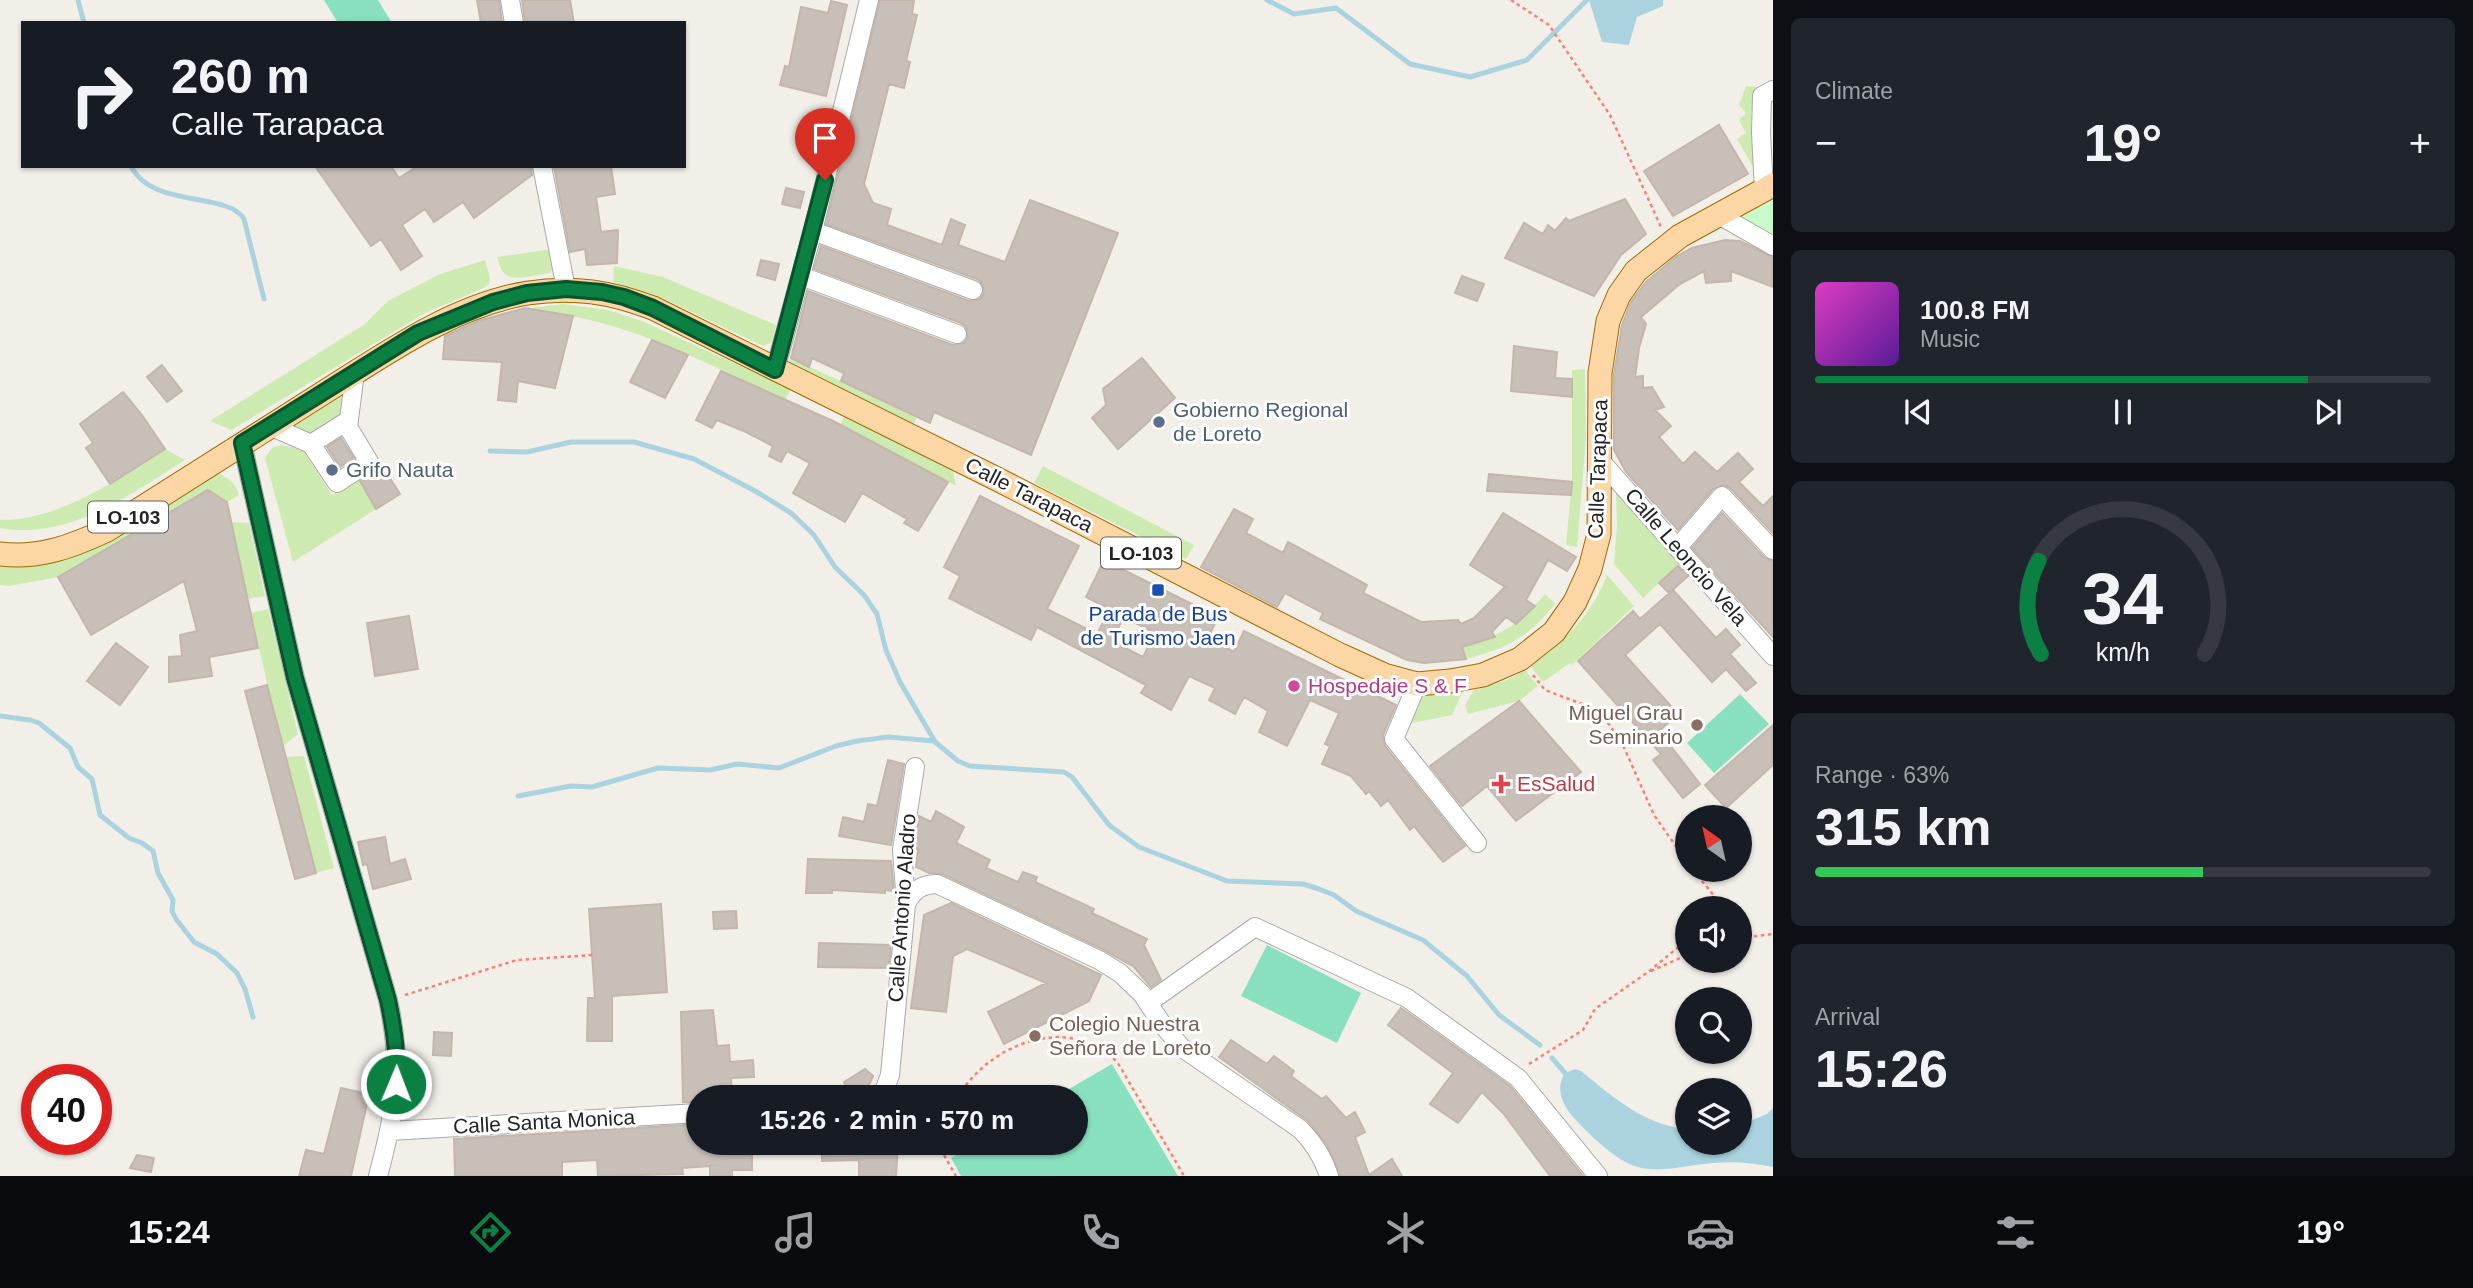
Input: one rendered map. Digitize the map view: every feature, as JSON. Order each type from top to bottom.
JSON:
[{"type":"main road","name":"Calle Tarapaca","points":[[242,443],[418,333],[460,315],[527,293],[566,289],[602,292],[653,308],[1384,675],[1417,684],[1483,676],[1520,659],[1554,632],[1575,602],[1590,569],[1599,534],[1600,373],[1608,321],[1619,295],[1636,271],[1669,245],[1768,188]]},
{"type":"main road","name":"LO-103","points":[[0,554],[37,554],[69,548],[107,530],[242,443]]},
{"type":"street","points":[[510,0],[514,21]]},
{"type":"street","points":[[775,370],[813,231],[869,0]]},
{"type":"street","points":[[1768,188],[1767,130],[1762,96],[1773,90]]},
{"type":"street","points":[[542,168],[566,289]]},
{"type":"street","points":[[1719,215],[1773,246]]},
{"type":"street","points":[[813,231],[973,290]]},
{"type":"street","points":[[801,276],[957,334]]},
{"type":"street","points":[[270,426],[311,444],[337,483],[369,463],[348,427],[355,373]]},
{"type":"street","points":[[311,444],[349,420]]},
{"type":"street","points":[[242,443],[295,678],[395,1032],[398,1058],[390,1131],[378,1176]]},
{"type":"street","name":"Calle Leoncio Vela","points":[[1599,459],[1773,656]]},
{"type":"street","points":[[1678,547],[1722,496],[1773,550]]},
{"type":"street","points":[[1417,684],[1394,738],[1477,843]]},
{"type":"street","name":"Calle Antonio Aladro","points":[[885,1085],[890,1075],[906,904],[902,850],[915,767]]},
{"type":"street","points":[[906,904],[918,888],[937,884],[1099,960],[1120,973],[1142,994],[1181,1047],[1300,1129],[1316,1147],[1329,1176]]},
{"type":"street","points":[[1148,1003],[1255,927],[1407,998],[1518,1078],[1598,1176]]},
{"type":"street","name":"Calle Santa Monica","points":[[390,1131],[686,1114]]},
{"type":"path","points":[[1511,0],[1549,25],[1610,115],[1669,245]]},
{"type":"path","points":[[1520,659],[1545,690],[1590,707],[1611,725],[1622,743],[1654,815],[1675,845]]},
{"type":"path","points":[[1703,882],[1714,896]]},
{"type":"path","points":[[1752,937],[1773,934]]},
{"type":"path","points":[[1518,1078],[1530,1062],[1583,1030],[1595,1009],[1675,950]]},
{"type":"path","points":[[388,1000],[517,960],[592,955]]},
{"type":"path","points":[[1648,972],[1675,960]]},
{"type":"path","points":[[966,1085],[985,1064],[1018,1045],[1051,1038],[1066,1038],[1091,1045],[1114,1058],[1184,1176]]},
{"type":"path","points":[[945,1157],[956,1176]]},
{"type":"green space","points":[[324,0],[378,0],[391,21],[337,21]]},
{"type":"green space","points":[[1746,86],[1757,87],[1751,113],[1756,172],[1737,139],[1746,133],[1739,120],[1746,113],[1739,105]]},
{"type":"green space","points":[[1773,200],[1773,240],[1736,220]]},
{"type":"green space","points":[[552,249],[555,265],[550,273],[526,277],[508,276],[502,270],[497,257]]},
{"type":"green space","points":[[485,260],[490,278],[489,284],[484,288],[425,313],[231,430],[210,421],[365,324],[388,301],[440,274]]},
{"type":"green space","points":[[614,266],[663,277],[776,325],[772,342],[763,346],[660,297],[613,282]]},
{"type":"green space","points":[[563,304],[608,310],[642,321],[791,389],[785,400],[651,339],[596,322],[531,308]]},
{"type":"green space","points":[[791,358],[917,417],[913,425],[788,363]]},
{"type":"green space","points":[[1585,369],[1586,438],[1577,547],[1566,545],[1572,482],[1572,370]]},
{"type":"green space","points":[[344,393],[340,420],[314,434],[287,428]]},
{"type":"green space","points":[[845,416],[953,470],[956,486],[840,425]]},
{"type":"green space","points":[[282,445],[303,450],[332,495],[359,480],[376,509],[293,562],[265,458],[272,448]]},
{"type":"green space","points":[[165,449],[185,460],[98,512],[50,528],[0,528],[0,520],[45,513],[87,496]]},
{"type":"green space","points":[[1043,466],[1194,545],[1186,559],[1034,483]]},
{"type":"green space","points":[[217,473],[231,481],[239,495],[227,502],[207,490],[58,577],[9,586],[0,585],[0,566],[28,566],[57,561],[86,551],[142,522]]},
{"type":"green space","points":[[1616,493],[1679,564],[1643,598],[1614,564]]},
{"type":"green space","points":[[231,522],[249,523],[265,596],[248,599]]},
{"type":"green space","points":[[1607,575],[1634,606],[1572,665],[1570,663],[1543,682],[1530,666],[1576,626],[1601,590]]},
{"type":"green space","points":[[1545,594],[1555,604],[1536,625],[1516,640],[1466,659],[1462,647],[1508,628]]},
{"type":"green space","points":[[268,609],[298,734],[282,747],[251,613]]},
{"type":"green space","points":[[1525,670],[1538,686],[1519,701],[1468,714],[1465,705],[1474,690],[1507,680]]},
{"type":"green space","points":[[1463,691],[1452,715],[1407,724],[1416,696]]},
{"type":"green space","points":[[1740,694],[1769,724],[1714,773],[1687,743]]},
{"type":"green space","points":[[304,756],[334,868],[316,873],[285,757]]},
{"type":"green space","points":[[1267,945],[1361,993],[1337,1043],[1241,996]]},
{"type":"green space","points":[[1112,1064],[1178,1176],[961,1176],[951,1158],[956,1155],[1088,1155],[1088,1085],[1076,1085]]},
{"type":"water","points":[[1589,0],[1663,0],[1663,6],[1637,17],[1629,45],[1602,42]]},
{"type":"water","points":[[1575,1069],[1581,1071],[1617,1100],[1643,1116],[1675,1127],[1675,1155],[1752,1155],[1752,1120],[1767,1114],[1773,1108],[1773,1167],[1728,1162],[1648,1169],[1627,1163],[1598,1142],[1566,1107],[1560,1090],[1565,1073]]},
{"type":"building","points":[[477,0],[499,0],[502,21],[481,21]]},
{"type":"building","points":[[522,0],[570,0],[574,21],[525,21]]},
{"type":"building","points":[[880,0],[914,0],[912,14],[917,15],[906,61],[910,62],[904,88],[889,84],[864,184],[873,203],[891,209],[887,225],[942,245],[951,219],[965,225],[958,245],[1005,262],[1030,200],[1118,233],[1031,455],[934,412],[930,423],[841,381],[844,373],[827,365],[812,358],[809,367],[791,358],[808,291],[953,345],[964,343],[968,337],[966,327],[961,323],[814,269],[821,246],[969,301],[980,299],[984,293],[982,283],[977,279],[826,224]]},
{"type":"building","points":[[831,1],[847,5],[826,96],[780,85],[785,66],[789,67],[801,7],[828,13]]},
{"type":"building","points":[[1719,125],[1748,174],[1673,216],[1644,171]]},
{"type":"building","points":[[316,168],[392,168],[399,178],[415,168],[531,168],[532,175],[474,218],[463,202],[434,222],[425,209],[402,225],[422,256],[401,270],[381,239],[371,246]]},
{"type":"building","points":[[554,168],[611,168],[615,194],[596,197],[601,232],[618,230],[617,263],[587,265],[585,249],[570,252]]},
{"type":"building","points":[[786,188],[804,192],[800,208],[782,204]]},
{"type":"building","points":[[1625,199],[1646,234],[1621,255],[1594,296],[1505,258],[1524,223],[1543,234],[1548,225],[1555,231],[1566,218],[1569,221]]},
{"type":"building","points":[[1725,240],[1740,241],[1773,257],[1773,287],[1731,271],[1731,281],[1706,283],[1704,271],[1680,284],[1641,317],[1646,324],[1635,377],[1643,376],[1643,388],[1652,387],[1664,407],[1655,410],[1671,426],[1659,437],[1683,464],[1695,452],[1717,472],[1738,453],[1753,469],[1739,482],[1763,506],[1773,496],[1773,533],[1724,485],[1713,489],[1678,530],[1626,472],[1614,450],[1614,374],[1622,325],[1631,302],[1646,282],[1677,256],[1692,248]]},
{"type":"building","points":[[761,260],[779,264],[775,280],[757,275]]},
{"type":"building","points":[[1462,276],[1484,284],[1477,301],[1455,293]]},
{"type":"building","points":[[525,308],[573,316],[555,388],[518,381],[516,402],[498,400],[502,362],[443,359],[445,336],[478,321]]},
{"type":"building","points":[[652,340],[688,355],[665,398],[630,382]]},
{"type":"building","points":[[1514,346],[1557,352],[1555,378],[1572,379],[1572,397],[1511,391]]},
{"type":"building","points":[[1142,358],[1175,398],[1118,449],[1092,418],[1106,405],[1103,389]]},
{"type":"building","points":[[162,365],[182,391],[167,402],[147,377]]},
{"type":"building","points":[[721,371],[833,421],[948,482],[918,531],[904,523],[907,519],[862,493],[845,522],[793,493],[810,463],[787,451],[781,462],[769,456],[773,446],[746,432],[717,420],[712,428],[696,420]]},
{"type":"building","points":[[123,392],[165,449],[110,484],[86,448],[93,443],[80,424]]},
{"type":"building","points":[[341,438],[354,458],[340,467],[327,447]]},
{"type":"building","points":[[382,466],[400,494],[376,509],[360,481]]},
{"type":"building","points":[[1489,474],[1572,482],[1571,495],[1487,491]]},
{"type":"building","points":[[208,490],[227,502],[258,648],[209,657],[212,676],[169,682],[169,657],[182,656],[180,635],[197,631],[184,581],[91,635],[58,577]]},
{"type":"building","points":[[980,496],[1079,546],[1047,609],[1097,634],[1110,609],[1086,597],[1104,560],[1218,617],[1208,638],[1234,652],[1244,631],[1396,705],[1383,735],[1385,746],[1465,846],[1443,862],[1414,826],[1410,830],[1388,800],[1381,806],[1369,791],[1366,794],[1351,776],[1322,764],[1330,746],[1325,744],[1339,713],[1310,700],[1287,746],[1259,732],[1268,711],[1244,697],[1235,714],[1209,700],[1215,688],[1189,676],[1171,710],[1141,693],[1146,685],[1037,627],[1031,640],[949,598],[960,576],[944,567]],"holes":[[[1124,617],[1155,633],[1143,657],[1111,641]]]},
{"type":"building","points":[[1234,509],[1253,519],[1246,533],[1283,553],[1288,542],[1367,585],[1363,593],[1421,622],[1458,620],[1461,624],[1474,618],[1505,587],[1470,565],[1503,513],[1576,557],[1567,571],[1548,560],[1526,600],[1535,606],[1516,624],[1506,617],[1492,632],[1495,637],[1462,647],[1466,659],[1424,663],[1407,660],[1320,619],[1323,613],[1285,593],[1277,607],[1201,567]]},
{"type":"building","points":[[1722,513],[1765,558],[1773,561],[1773,637],[1692,548]]},
{"type":"building","points":[[1678,566],[1688,576],[1669,593],[1659,583]]},
{"type":"building","points":[[1673,590],[1716,638],[1726,629],[1740,645],[1730,654],[1756,683],[1746,691],[1726,669],[1712,682],[1660,624],[1625,655],[1678,714],[1659,731],[1700,784],[1683,798],[1653,760],[1661,754],[1578,661],[1633,611],[1640,619]]},
{"type":"building","points":[[409,616],[418,669],[375,676],[367,623]]},
{"type":"building","points":[[116,643],[148,667],[120,705],[87,681]]},
{"type":"building","points":[[267,685],[316,873],[295,879],[245,691]]},
{"type":"building","name":"EsSalud","points":[[1519,701],[1581,772],[1516,821],[1487,786],[1462,806],[1430,766]]},
{"type":"building","points":[[1773,725],[1773,765],[1729,805],[1723,805],[1705,785]]},
{"type":"building","points":[[888,760],[904,764],[891,845],[839,836],[843,817],[864,822],[868,804],[877,806]]},
{"type":"building","points":[[936,811],[964,827],[956,843],[990,860],[986,868],[1018,882],[1023,872],[1037,877],[1035,882],[1094,909],[1092,913],[1147,939],[1144,945],[1161,980],[1151,987],[1133,966],[1104,950],[942,874],[929,873],[916,867],[918,849],[914,849],[919,816],[931,822]]},
{"type":"building","points":[[385,837],[390,864],[405,859],[411,879],[373,889],[367,864],[363,865],[358,842]]},
{"type":"building","points":[[808,859],[891,861],[894,891],[885,890],[885,893],[832,890],[832,893],[806,893]]},
{"type":"building","points":[[951,903],[1101,975],[1089,1001],[1004,1044],[988,1012],[1046,983],[967,949],[953,956],[946,1012],[911,1008],[924,915]]},
{"type":"building","points":[[661,904],[667,992],[612,996],[612,1041],[587,1041],[588,998],[595,998],[589,909]]},
{"type":"building","points":[[736,911],[737,928],[714,929],[713,912]]},
{"type":"building","points":[[819,943],[891,945],[889,968],[818,967]]},
{"type":"building","points":[[1401,1008],[1510,1086],[1583,1176],[1550,1176],[1503,1113],[1482,1092],[1458,1123],[1430,1104],[1453,1073],[1388,1025]]},
{"type":"building","points":[[713,1010],[717,1046],[729,1045],[730,1062],[753,1060],[754,1077],[731,1078],[731,1085],[686,1085],[686,1102],[683,1102],[681,1012]]},
{"type":"building","points":[[434,1032],[452,1033],[451,1056],[433,1055]]},
{"type":"building","points":[[1231,1040],[1267,1064],[1274,1056],[1294,1071],[1291,1076],[1322,1099],[1326,1096],[1346,1118],[1355,1112],[1365,1132],[1355,1137],[1369,1175],[1392,1159],[1402,1176],[1340,1176],[1327,1145],[1308,1121],[1219,1057]]},
{"type":"building","points":[[865,1069],[873,1076],[867,1085],[846,1085],[844,1082]]},
{"type":"building","points":[[341,1088],[369,1094],[351,1176],[299,1176],[306,1150],[324,1154]]},
{"type":"building","points":[[686,1125],[686,1155],[752,1155],[752,1170],[732,1170],[732,1176],[710,1176],[710,1166],[682,1168],[683,1174],[598,1176],[597,1160],[562,1162],[562,1176],[455,1176],[454,1139]]},
{"type":"building","points":[[137,1155],[154,1158],[151,1172],[130,1168]]},
{"type":"building","points":[[822,1155],[897,1155],[896,1176],[859,1176],[859,1160],[822,1161]]},
{"type":"waterway","points":[[78,0],[83,21]]},
{"type":"waterway","points":[[1267,0],[1294,14],[1336,8],[1410,64],[1470,77],[1527,60],[1587,0]]},
{"type":"waterway","points":[[133,168],[141,179],[155,188],[235,210],[244,219],[264,299]]},
{"type":"waterway","points":[[490,451],[527,452],[571,442],[634,442],[694,459],[791,513],[814,535],[835,567],[864,595],[877,614],[886,650],[900,682],[934,740]]},
{"type":"waterway","points":[[0,716],[39,723],[70,748],[78,767],[92,779],[100,815],[129,838],[153,851],[158,873],[173,900],[172,911],[176,919],[194,942],[217,954],[237,973],[253,1017]]},
{"type":"waterway","points":[[518,796],[571,786],[592,787],[658,768],[710,770],[737,764],[779,768],[836,746],[888,737],[934,741],[958,761],[970,766],[1064,772],[1072,777],[1109,825],[1139,847],[1227,881],[1303,884],[1319,889],[1334,895],[1356,911],[1423,940],[1467,976],[1499,1015],[1540,1045]]},
{"type":"waterway","points":[[1552,1058],[1565,1073]]},
{"type":"place","name":"Gobierno Regional de Loreto","points":[[1159,422]]},
{"type":"place","name":"Grifo Nauta","points":[[332,470]]},
{"type":"place","name":"Parada de Bus de Turismo Jaen","points":[[1158,590]]},
{"type":"place","name":"Hospedaje S & F","points":[[1294,686]]},
{"type":"place","name":"Miguel Grau Seminario","points":[[1697,725]]},
{"type":"place","name":"EsSalud","points":[[1501,784]]},
{"type":"place","name":"Colegio Nuestra Señora de Loreto","points":[[1035,1036]]},
{"type":"route","points":[[396,1084],[398,1058],[388,1000],[295,678],[242,443],[418,333],[493,302],[527,293],[566,289],[624,297],[653,308],[775,370],[825,180]]}]
